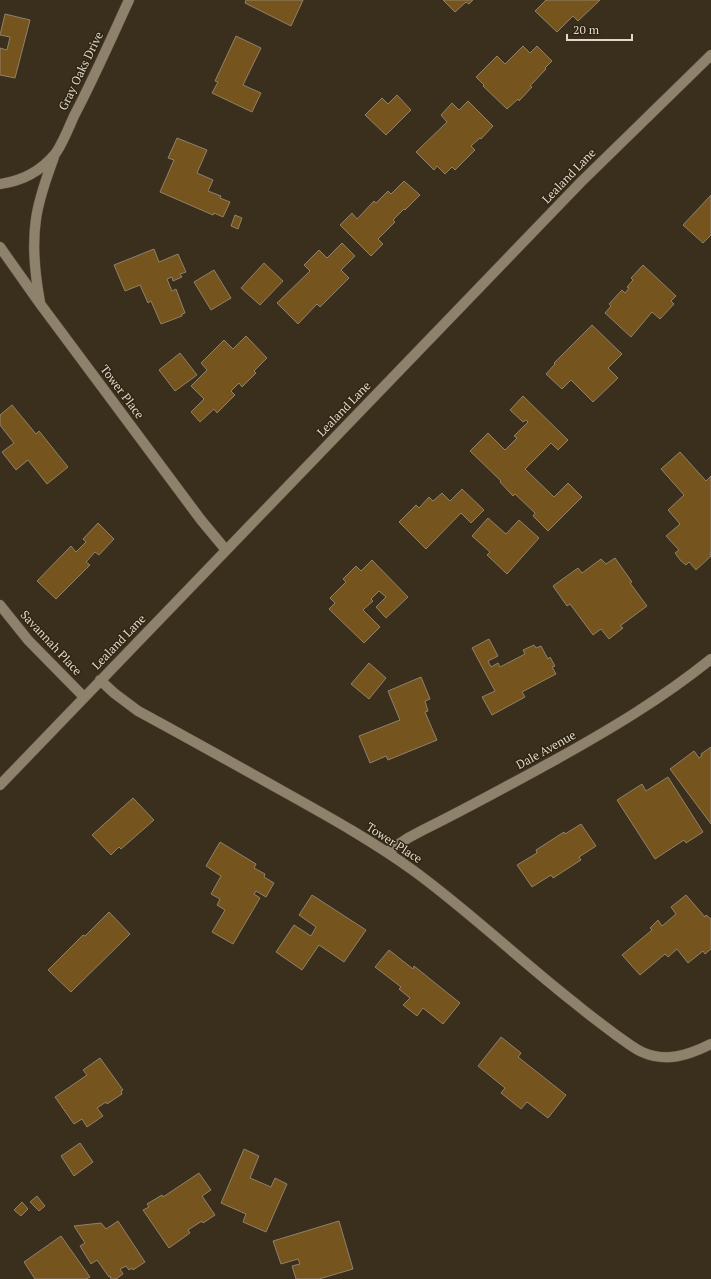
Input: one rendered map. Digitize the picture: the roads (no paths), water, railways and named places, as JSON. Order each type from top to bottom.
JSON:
[{"type":"street","name":"Gray Oaks Drive","points":[[41,305],[38,288],[34,234],[36,218],[45,182],[56,153],[86,94],[129,0]]},
{"type":"street","name":"Lealand Lane","points":[[0,784],[581,182],[711,56]]},
{"type":"street","name":"Gray Oaks Drive","points":[[0,184],[28,176],[43,166],[56,153]]},
{"type":"street","name":"Tower Place","points":[[0,247],[41,305],[201,520],[226,550]]},
{"type":"street","name":"Savannah Place","points":[[0,606],[28,640],[84,697]]},
{"type":"street","name":"Dale Avenue","points":[[387,852],[418,832],[517,781],[632,716],[662,696],[711,659]]},
{"type":"street","name":"Tower Place","points":[[100,680],[114,693],[138,710],[318,811],[387,852],[454,902],[544,979],[630,1045],[642,1052],[668,1058],[683,1056],[711,1044]]}]
